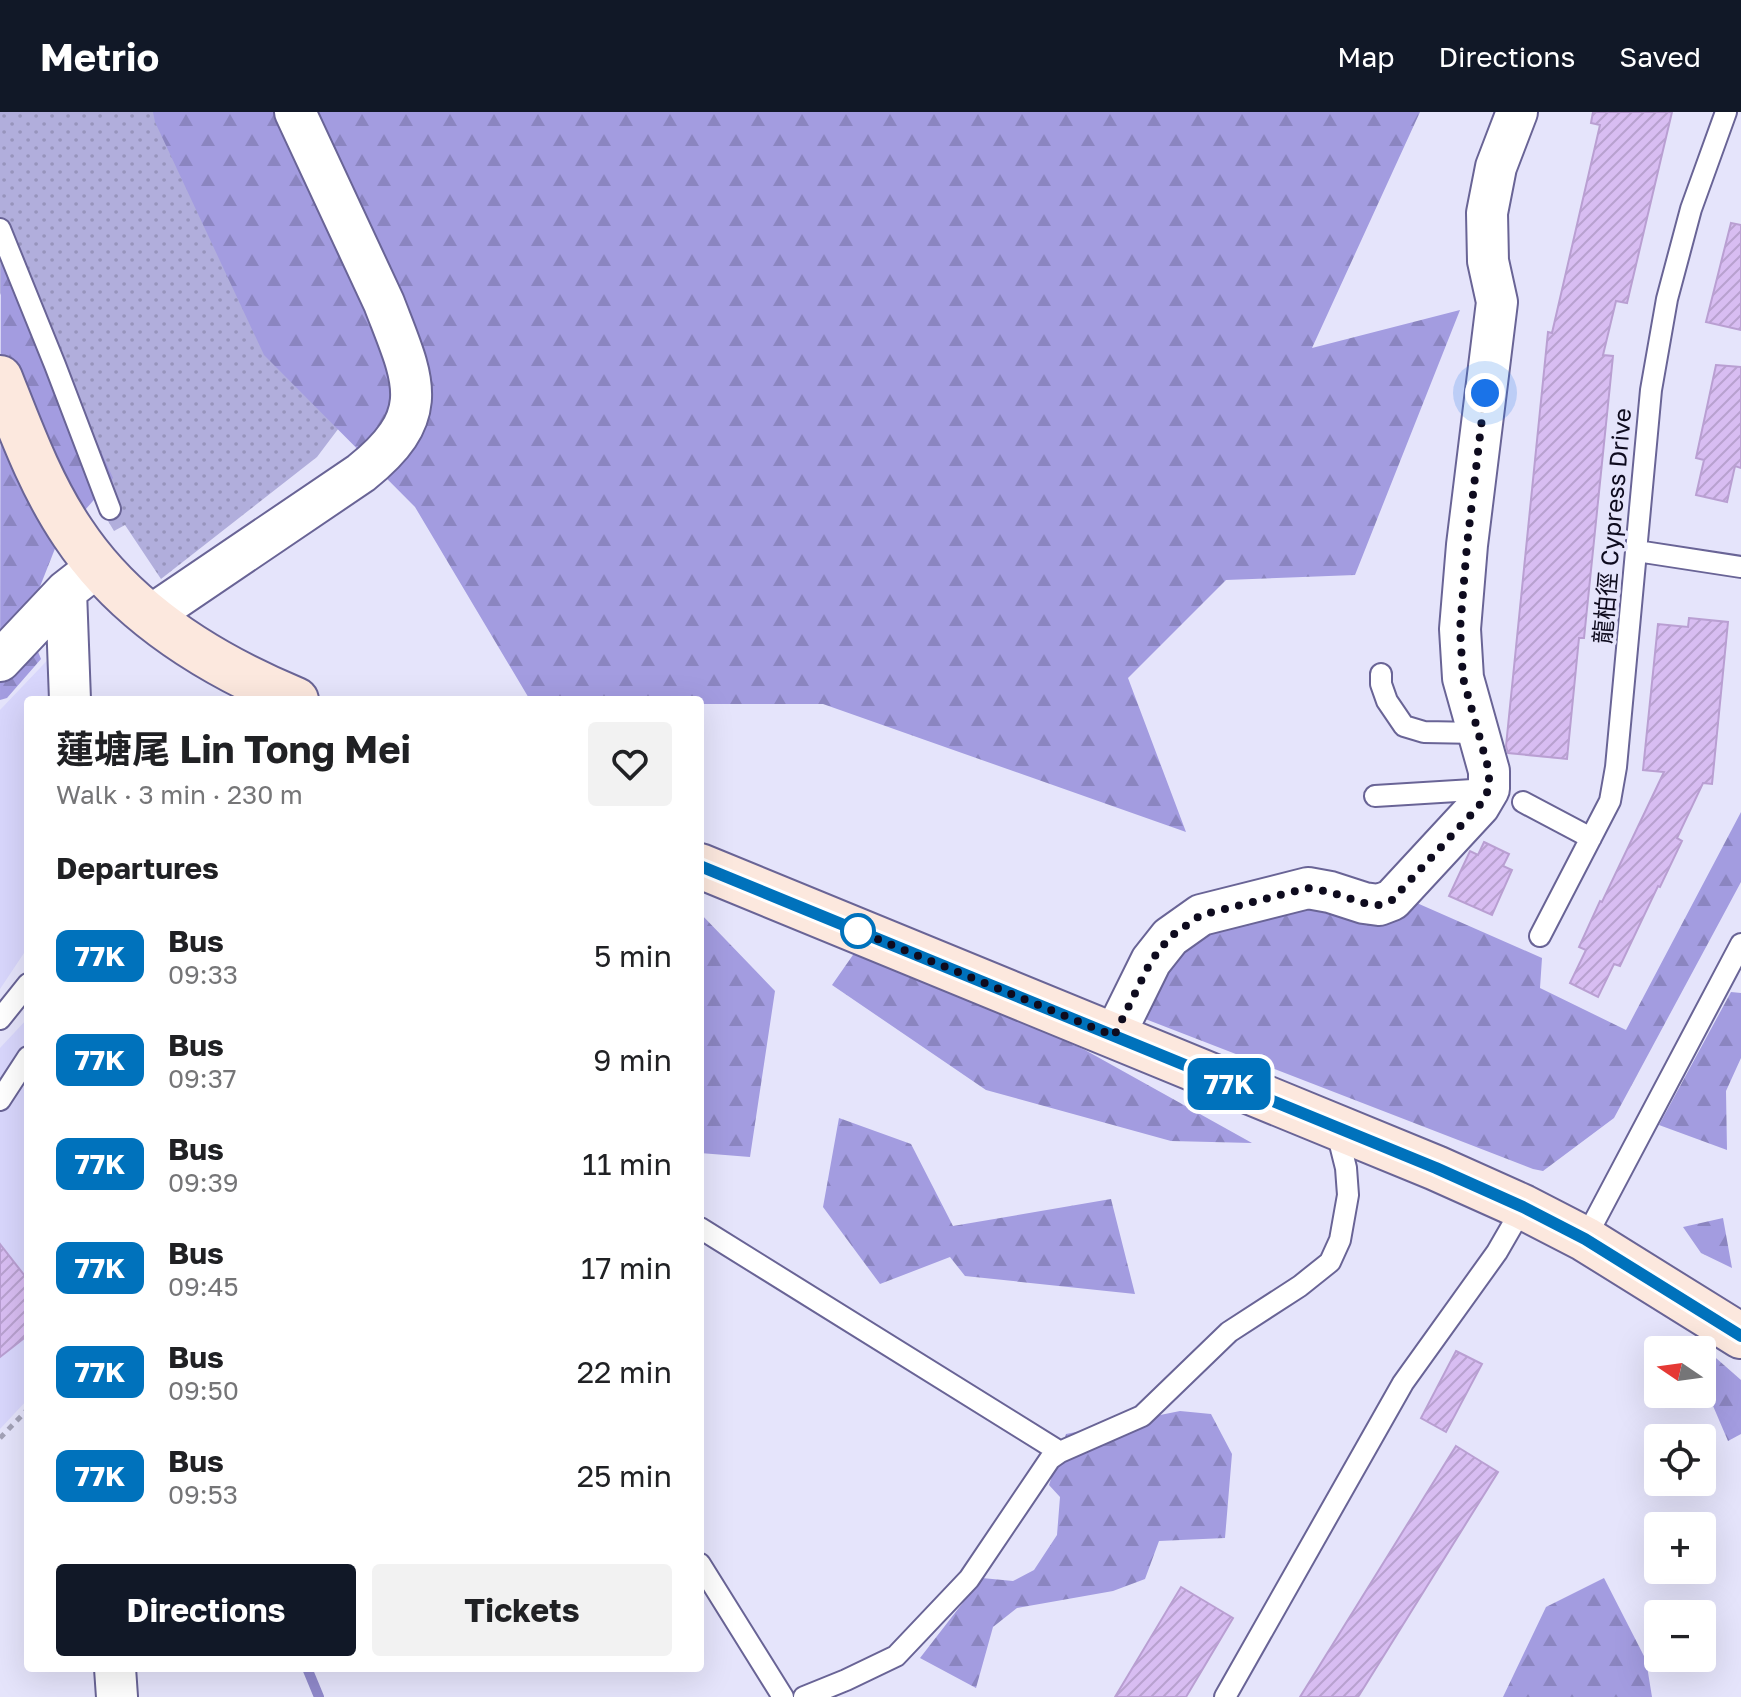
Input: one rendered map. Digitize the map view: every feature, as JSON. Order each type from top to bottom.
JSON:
[{"type":"main road","points":[[0,378],[23,437],[71,531],[82,579],[115,585],[199,653],[287,696]]},
{"type":"main road","points":[[704,868],[1436,1168],[1523,1207],[1585,1239],[1741,1335]]},
{"type":"street","points":[[150,616],[361,473],[398,438],[410,410],[411,382],[392,325],[295,112]]},
{"type":"street","points":[[1114,1036],[1151,961],[1170,937],[1201,915],[1308,888],[1364,903],[1379,905],[1392,900],[1479,806],[1506,795],[1489,771],[1463,678],[1460,629],[1467,545],[1497,302],[1488,261],[1487,213],[1496,167],[1517,112]]},
{"type":"street","points":[[0,661],[82,579]]},
{"type":"street","points":[[70,696],[82,579]]},
{"type":"street","points":[[115,1672],[117,1697]]},
{"type":"lane","name":"龍柏徑 Cypress Drive","points":[[1540,936],[1610,801],[1616,767],[1651,390],[1667,299],[1691,209],[1726,112]]},
{"type":"lane","points":[[0,229],[110,509]]},
{"type":"lane","points":[[1637,551],[1741,567]]},
{"type":"lane","points":[[1381,674],[1387,701],[1404,726],[1424,732],[1479,733]]},
{"type":"lane","points":[[1375,796],[1506,795],[1591,838]]},
{"type":"lane","points":[[1585,1239],[1741,944]]},
{"type":"lane","points":[[0,1019],[24,989]]},
{"type":"lane","points":[[0,1100],[24,1063]]},
{"type":"lane","points":[[804,1697],[896,1656],[969,1579],[1050,1459],[1142,1416],[1229,1332],[1300,1286],[1330,1262],[1340,1240],[1348,1195],[1346,1168],[1336,1128]]},
{"type":"lane","points":[[1225,1697],[1403,1383],[1497,1252],[1523,1207]]},
{"type":"lane","points":[[704,1230],[1060,1452]]},
{"type":"lane","points":[[704,1570],[783,1697]]},
{"type":"path","points":[[0,1438],[24,1413]]},
{"type":"shaded area","points":[[0,112],[217,112],[357,404],[317,457],[161,579],[125,525],[114,531],[87,486],[0,293]]},
{"type":"shaded area","points":[[61,646],[60,696],[24,696],[24,953],[0,989],[0,710]]},
{"type":"shaded area","points":[[24,1022],[24,1403],[0,1429],[0,1048]]},
{"type":"green space","points":[[153,112],[1420,112],[1312,348],[1460,310],[1355,575],[1226,580],[1128,678],[1186,832],[823,704],[704,704],[704,696],[528,696],[415,507],[264,355]]},
{"type":"green space","points":[[1,230],[113,478],[58,541],[26,622],[41,659],[7,698],[0,700]]},
{"type":"green space","points":[[1741,812],[1741,882],[1614,1118],[1543,1171],[1135,1015],[1164,964],[1195,939],[1252,918],[1305,904],[1410,900],[1542,958],[1540,988],[1626,1030]]},
{"type":"green space","points":[[704,917],[775,991],[750,1157],[704,1153]]},
{"type":"green space","points":[[855,952],[909,971],[1085,1050],[1252,1143],[1171,1141],[986,1090],[832,985]]},
{"type":"green space","points":[[1731,992],[1741,993],[1741,1058],[1726,1091],[1727,1150],[1659,1125]]},
{"type":"green space","points":[[839,1118],[911,1144],[953,1226],[1111,1199],[1135,1294],[965,1276],[950,1257],[880,1284],[823,1207]]},
{"type":"green space","points":[[1723,1218],[1732,1268],[1701,1253],[1683,1227]]},
{"type":"green space","points":[[1716,1358],[1741,1380],[1741,1434],[1728,1441],[1714,1408]]},
{"type":"green space","points":[[1180,1411],[1211,1414],[1232,1454],[1225,1538],[1159,1541],[1145,1579],[1113,1591],[1017,1608],[993,1627],[976,1688],[920,1658],[982,1578],[1013,1581],[1034,1570],[1057,1535],[1060,1497],[1049,1485],[1066,1434]]},
{"type":"green space","points":[[1604,1578],[1644,1656],[1644,1672],[1648,1672],[1652,1697],[1503,1697],[1546,1607]]},
{"type":"building","points":[[1593,112],[1672,112],[1627,303],[1616,301],[1603,355],[1613,356],[1584,638],[1579,638],[1567,759],[1508,753],[1506,746],[1548,332],[1552,333],[1600,125],[1591,123]]},
{"type":"building","points":[[1731,223],[1741,225],[1741,330],[1706,322]]},
{"type":"building","points":[[1716,365],[1741,367],[1741,468],[1735,466],[1727,502],[1696,495],[1704,460],[1696,458]]},
{"type":"building","points":[[1689,618],[1728,622],[1712,784],[1703,783],[1677,838],[1682,841],[1660,887],[1620,966],[1614,964],[1598,997],[1570,983],[1586,950],[1579,947],[1664,772],[1643,770],[1658,624],[1688,627]]},
{"type":"building","points":[[1484,842],[1509,854],[1503,866],[1512,870],[1492,915],[1449,896],[1470,851],[1478,855]]},
{"type":"building","points":[[0,1244],[24,1275],[24,1338],[0,1357]]},
{"type":"building","points":[[1456,1351],[1482,1364],[1446,1432],[1421,1418]]},
{"type":"building","points":[[1456,1446],[1498,1472],[1358,1697],[1300,1697]]},
{"type":"building","points":[[1181,1587],[1233,1618],[1186,1697],[1115,1697]]},
{"type":"waterway","points":[[309,1672],[319,1697]]},
{"type":"bus line","name":"77K","points":[[704,868],[1436,1168],[1523,1207],[1585,1239],[1741,1336]]},
{"type":"route","points":[[858,931],[848,927],[1114,1036],[1151,961],[1170,937],[1201,915],[1308,888],[1364,903],[1379,905],[1392,900],[1479,806],[1489,789],[1489,771],[1463,678],[1460,654],[1467,545],[1485,393]]}]
